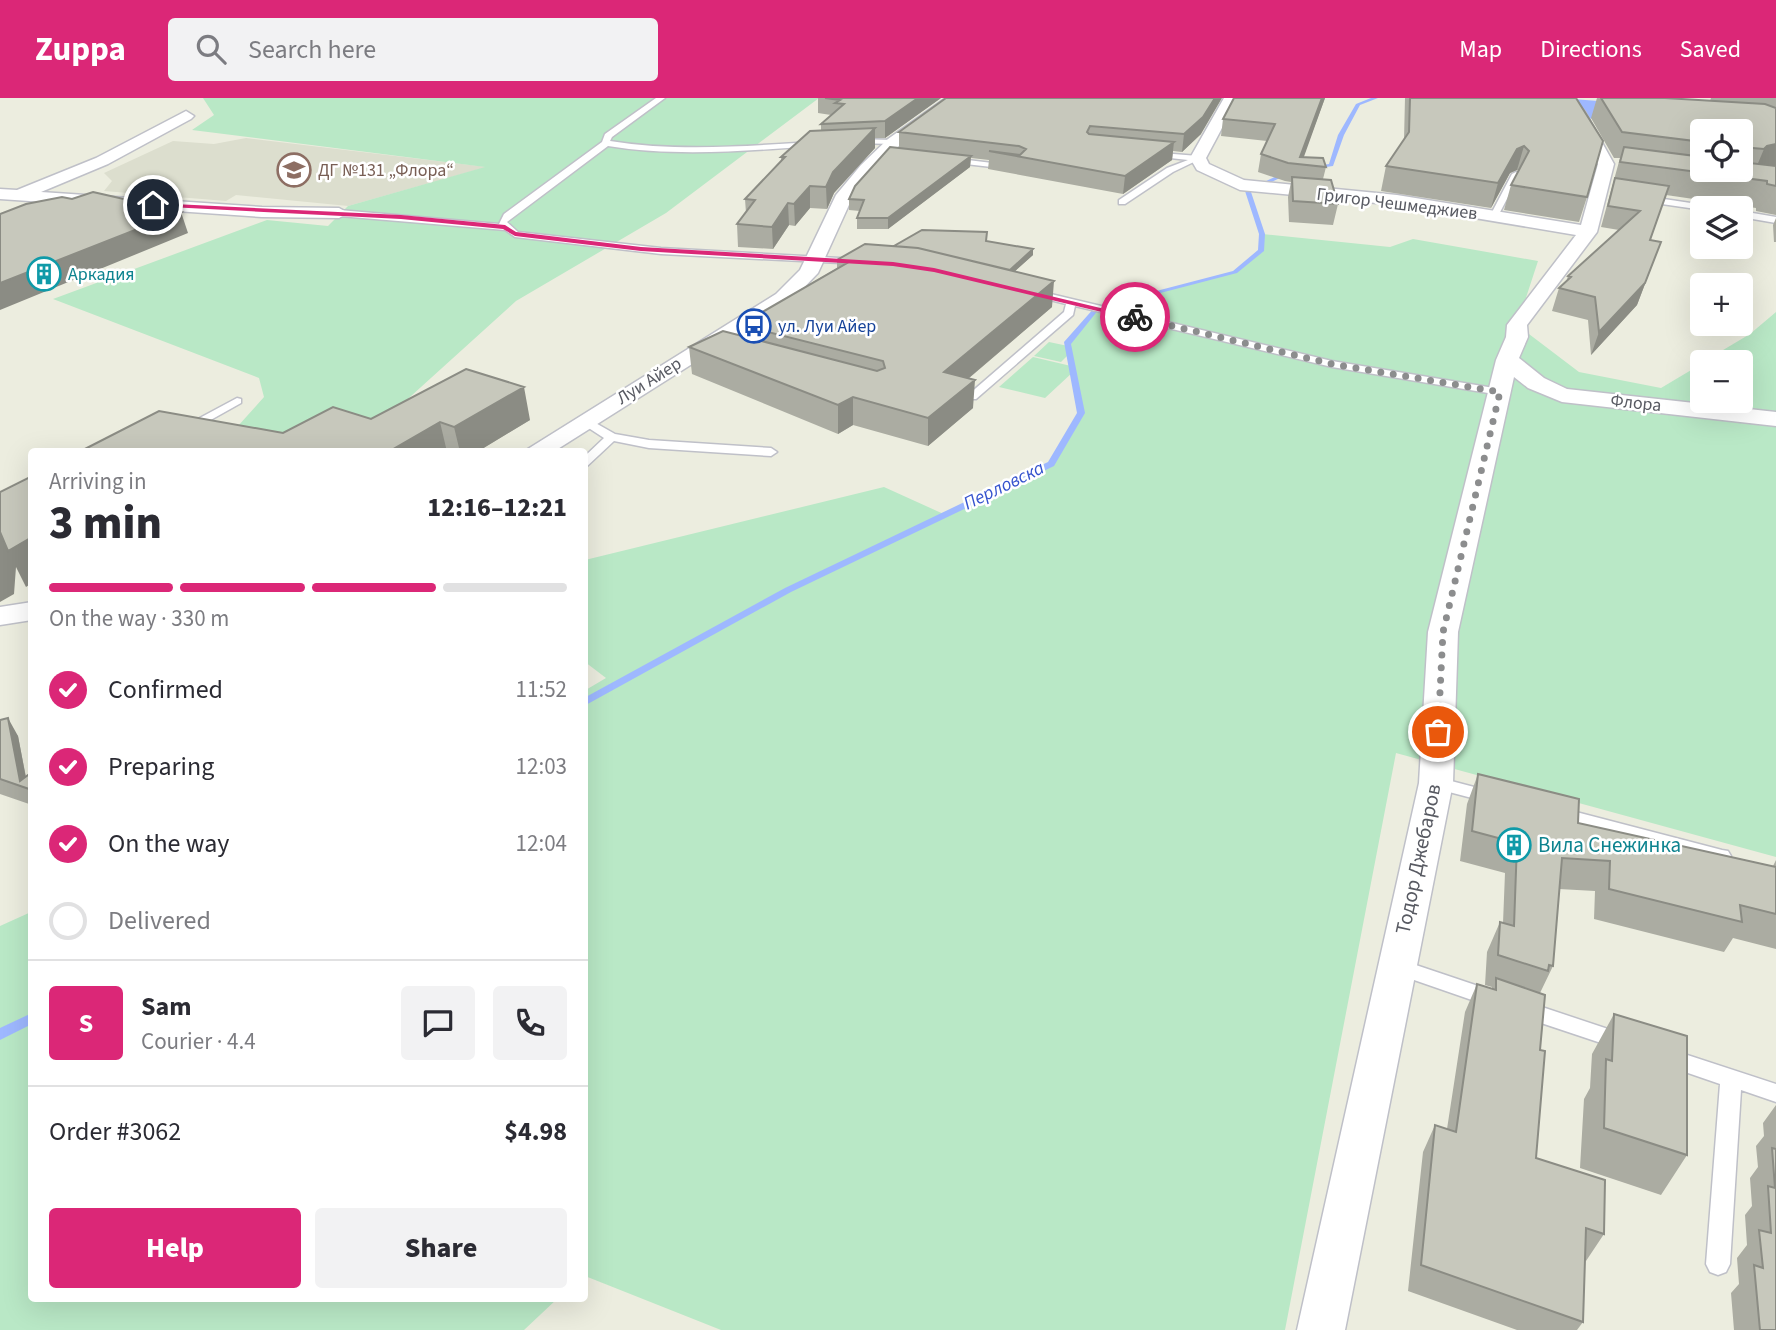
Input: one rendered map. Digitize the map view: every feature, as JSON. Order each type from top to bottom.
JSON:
[{"type":"street","name":"Луи Айер","points":[[541,448],[783,298],[816,260],[845,195],[891,149],[957,98]]},
{"type":"street","points":[[1198,158],[1231,98]]},
{"type":"street","points":[[1544,99],[1577,105]]},
{"type":"street","name":"Тодор Джебаров","points":[[1321,1330],[1395,966],[1436,783],[1443,632],[1507,360],[1517,338],[1517,325],[1588,232],[1606,193],[1613,165],[1577,105]]},
{"type":"street","points":[[5,197],[102,161],[186,116]]},
{"type":"street","name":"Григор Чешмеджиев","points":[[1198,158],[1203,167],[1241,185],[1268,190],[1361,196],[1588,232]]},
{"type":"street","points":[[5,197],[262,212],[339,212]]},
{"type":"street","name":"Флора","points":[[1507,360],[1536,383],[1562,395],[1776,419]]},
{"type":"street","points":[[0,616],[28,612]]},
{"type":"lane","points":[[661,98],[608,136],[606,144],[507,216],[502,222],[505,227],[515,234],[621,247],[874,263]]},
{"type":"lane","points":[[847,142],[891,149]]},
{"type":"lane","points":[[606,144],[637,148],[732,149],[820,144]]},
{"type":"lane","points":[[1144,153],[1198,158]]},
{"type":"lane","points":[[1122,202],[1170,170],[1198,158]]},
{"type":"lane","points":[[937,159],[1018,168]]},
{"type":"lane","points":[[1494,216],[1516,174]]},
{"type":"lane","points":[[1639,198],[1690,206]]},
{"type":"lane","points":[[339,212],[505,227]]},
{"type":"lane","points":[[1753,216],[1776,220]]},
{"type":"lane","points":[[1024,291],[1332,364],[1500,392]]},
{"type":"lane","points":[[972,397],[1069,313],[1071,302]]},
{"type":"lane","points":[[704,347],[728,352]]},
{"type":"lane","points":[[177,433],[237,401]]},
{"type":"lane","points":[[585,421],[611,437],[649,444],[771,452]]},
{"type":"lane","points":[[588,462],[611,437]]},
{"type":"lane","points":[[1436,783],[1515,803]]},
{"type":"lane","points":[[1541,809],[1737,859]]},
{"type":"lane","points":[[1395,966],[1776,1093]]},
{"type":"lane","points":[[1718,1264],[1731,1079]]},
{"type":"shaded area","name":"ДГ №131 „Флора“","points":[[246,138],[487,167],[348,206],[236,195],[226,201],[104,191],[112,181],[104,173],[173,141],[214,144]]},
{"type":"green space","points":[[203,98],[819,98],[666,213],[516,301],[358,444],[238,426],[264,397],[259,378],[53,299],[267,220],[328,226],[348,206],[485,167],[192,130],[214,115]]},
{"type":"green space","points":[[1262,234],[1390,247],[1413,239],[1538,261],[1517,325],[1579,372],[1661,388],[1690,371],[1690,413],[1753,413],[1753,350],[1723,350],[1747,336],[1753,336],[1753,331],[1776,312],[1776,857],[1396,753],[1285,1330],[721,1330],[588,1277],[588,689],[606,678],[588,664],[588,559],[884,487],[948,516],[1051,464],[1081,413],[1073,372],[1045,398],[999,387],[1033,357],[1071,366],[1069,354],[1061,362],[1034,356],[1049,342],[1068,346],[1097,308],[1235,272],[1261,251]]},
{"type":"green space","points":[[28,913],[28,1302],[554,1302],[524,1330],[0,1330],[0,926]]},
{"type":"building","points":[[825,98],[918,98],[885,121],[821,124],[844,104],[835,103],[840,100]]},
{"type":"building","points":[[946,98],[1215,98],[1203,117],[1184,134],[1090,126],[1087,132],[1089,134],[1174,142],[1125,176],[989,151],[1020,155],[1026,149],[1019,146],[899,132]]},
{"type":"building","points":[[1234,98],[1322,98],[1300,157],[1323,158],[1326,167],[1288,163],[1261,154],[1275,124],[1223,119]]},
{"type":"building","points":[[1410,98],[1576,98],[1603,141],[1587,197],[1511,185],[1529,151],[1524,146],[1517,149],[1498,183],[1386,166],[1409,132]]},
{"type":"building","points":[[1601,98],[1665,98],[1765,104],[1776,108],[1776,144],[1764,149],[1753,148],[1753,119],[1690,119],[1690,140],[1622,132]]},
{"type":"building","points":[[875,128],[833,172],[826,187],[810,186],[794,204],[788,203],[772,227],[737,224],[755,200],[745,199],[785,157],[781,157],[810,131]]},
{"type":"building","points":[[890,147],[971,156],[888,218],[857,218],[864,200],[849,199],[855,186]]},
{"type":"building","points":[[1624,147],[1690,155],[1690,171],[1620,162]]},
{"type":"building","points":[[1753,163],[1776,166],[1776,186],[1767,184],[1767,181],[1753,179]]},
{"type":"building","points":[[1292,177],[1331,180],[1338,204],[1293,201]]},
{"type":"building","points":[[1615,178],[1669,186],[1650,240],[1661,242],[1645,283],[1599,332],[1595,297],[1559,288],[1571,277],[1568,276],[1640,211],[1608,206]]},
{"type":"building","points":[[93,192],[181,212],[0,283],[0,214],[26,204],[62,197],[72,199]]},
{"type":"building","points":[[922,230],[987,232],[986,241],[1033,249],[1010,270],[918,248],[894,246]]},
{"type":"building","points":[[865,244],[918,248],[1054,281],[944,372],[975,380],[928,418],[853,397],[838,405],[689,347],[723,331],[877,371],[885,368],[883,361],[740,325],[847,263],[837,260]]},
{"type":"building","points":[[466,369],[524,387],[454,427],[440,422],[395,448],[87,448],[159,411],[283,433],[333,407],[371,419]]},
{"type":"building","points":[[28,478],[28,539],[8,551],[0,532],[0,492]]},
{"type":"building","points":[[8,718],[20,781],[28,775],[28,789],[0,779],[0,720]]},
{"type":"building","points":[[1478,774],[1579,799],[1578,823],[1776,867],[1776,914],[1740,905],[1742,922],[1609,889],[1610,861],[1562,858],[1553,966],[1549,965],[1548,971],[1498,955],[1500,922],[1514,926],[1517,843],[1472,831]]},
{"type":"building","points":[[1496,978],[1545,995],[1540,1050],[1545,1051],[1536,1158],[1605,1180],[1604,1234],[1586,1228],[1583,1322],[1421,1265],[1435,1125],[1456,1132],[1477,984],[1496,990]]},
{"type":"building","points":[[1614,1014],[1687,1036],[1687,1155],[1604,1128],[1606,1059],[1612,1061]]},
{"type":"building","points":[[1772,1148],[1776,1149],[1776,1330],[1760,1330],[1754,1265],[1763,1268],[1759,1230],[1771,1233],[1768,1186],[1775,1188]]},
{"type":"waterway","name":"Перловска","points":[[1314,168],[1331,165],[1341,135],[1358,104],[1376,98]]},
{"type":"waterway","name":"Перловска","points":[[1443,98],[1776,124]]},
{"type":"waterway","name":"Перловска","points":[[588,701],[788,590],[1051,464],[1081,413],[1067,344],[1097,308],[1235,272],[1261,251],[1262,234],[1248,191],[1285,174]]},
{"type":"waterway","name":"Перловска","points":[[0,1034],[28,1020]]},
{"type":"way so far","points":[[1135,317],[1332,364],[1500,392],[1443,632],[1438,732]]},
{"type":"place","name":"ДГ №131 „Флора“","points":[[294,170]]},
{"type":"place","name":"Аркадия","points":[[44,274]]},
{"type":"place","name":"ул. Луи Айер","points":[[754,326]]},
{"type":"place","name":"Вила Снежинка","points":[[1514,845]]},
{"type":"route","points":[[153,205],[262,212],[339,212],[505,227],[515,234],[661,251],[893,264],[976,279],[1135,317]]}]
